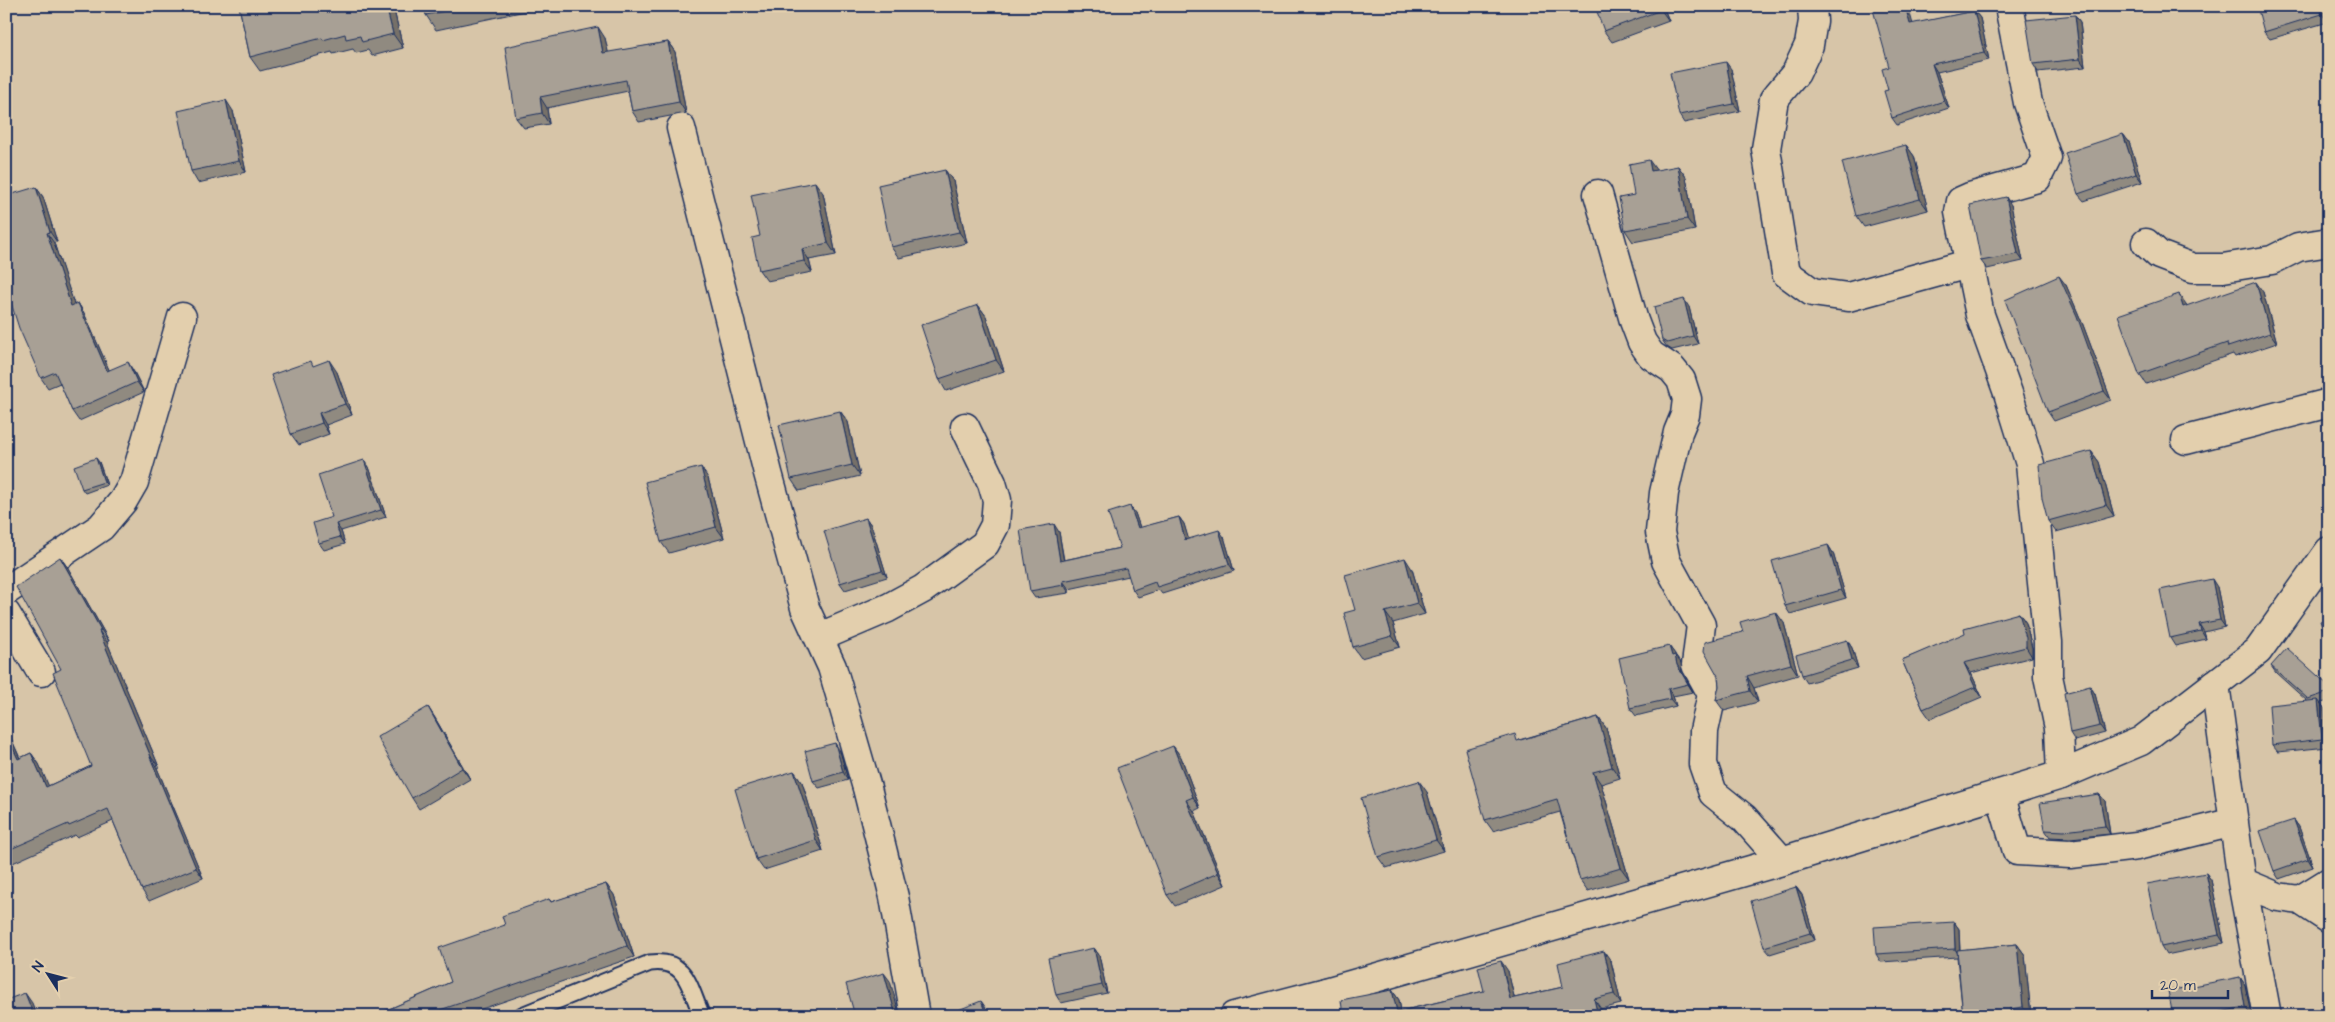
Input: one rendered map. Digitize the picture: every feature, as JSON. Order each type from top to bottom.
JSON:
[{"type":"street","points":[[1812,6],[1814,21],[1809,45],[1796,73],[1774,99],[1766,149],[1786,274],[1812,292],[1848,297],[1968,264]]},
{"type":"street","points":[[2008,6],[2028,103],[2047,158],[2037,178],[1961,201],[1958,212],[1980,315],[2008,393],[2030,464],[2048,642],[2048,676],[2059,728],[2061,775]]},
{"type":"street","points":[[680,128],[770,483],[806,608],[820,637],[843,704],[892,888],[915,1016]]},
{"type":"street","points":[[1598,194],[1634,321],[1642,342],[1651,355],[1672,369],[1681,380],[1687,399],[1685,415],[1678,432],[1664,493],[1660,532],[1666,561],[1701,625],[1696,665],[1712,694],[1704,732],[1703,764],[1713,793],[1744,818],[1782,861]]},
{"type":"street","points":[[2146,243],[2159,255],[2193,268],[2222,268],[2272,260],[2298,247],[2329,242]]},
{"type":"street","points":[[6,591],[101,527],[123,501],[134,482],[182,317]]},
{"type":"street","points":[[2186,440],[2329,404]]},
{"type":"street","points":[[820,637],[888,608],[923,589],[985,544],[995,525],[997,500],[992,483],[965,427]]},
{"type":"street","points":[[1234,1016],[1329,1004],[2061,775],[2141,740],[2258,651],[2329,551]]},
{"type":"street","points":[[6,614],[41,672]]},
{"type":"street","points":[[2215,684],[2242,882],[2267,1016]]},
{"type":"street","points":[[2000,794],[2017,851],[2070,854],[2137,846],[2234,822]]},
{"type":"street","points":[[2242,882],[2278,897],[2300,900],[2329,919]]},
{"type":"street","points":[[2300,900],[2329,882]]},
{"type":"lane","points":[[522,1015],[650,963],[663,962],[676,965],[684,976],[702,1016]]},
{"type":"building","points":[[239,6],[386,6],[393,34],[362,42],[360,36],[346,39],[345,34],[323,40],[322,38],[250,57]]},
{"type":"building","points":[[424,6],[470,6],[426,15]]},
{"type":"building","points":[[1595,6],[1660,6],[1661,10],[1604,31]]},
{"type":"building","points":[[1872,6],[1905,6],[1910,24],[1974,11],[1984,53],[1932,64],[1944,101],[1892,118],[1884,91],[1888,90],[1882,69],[1889,67]]},
{"type":"building","points":[[2257,6],[2320,6],[2322,14],[2264,32]]},
{"type":"building","points":[[2075,15],[2080,59],[2033,64],[2026,20]]},
{"type":"building","points":[[598,27],[603,53],[668,42],[679,102],[632,111],[626,80],[540,97],[542,113],[516,118],[505,47]]},
{"type":"building","points":[[1726,62],[1734,104],[1679,115],[1670,73]]},
{"type":"building","points":[[226,100],[239,161],[191,171],[178,111]]},
{"type":"building","points":[[2123,134],[2136,174],[2078,194],[2065,153]]},
{"type":"building","points":[[1906,145],[1920,199],[1856,216],[1842,162]]},
{"type":"building","points":[[1649,160],[1651,171],[1678,166],[1687,219],[1625,230],[1619,198],[1634,195],[1629,164]]},
{"type":"building","points":[[945,170],[959,232],[891,247],[878,185]]},
{"type":"building","points":[[815,182],[828,243],[802,249],[804,261],[759,270],[752,238],[760,236],[751,195]]},
{"type":"building","points":[[36,187],[50,232],[47,233],[71,306],[78,303],[107,371],[128,362],[137,382],[72,411],[55,372],[41,378],[19,328],[6,287],[6,196]]},
{"type":"building","points":[[2006,197],[2018,254],[1981,261],[1970,205]]},
{"type":"building","points":[[2059,276],[2077,316],[2104,391],[2048,412],[2005,300]]},
{"type":"building","points":[[2256,282],[2270,333],[2228,347],[2227,343],[2139,374],[2118,315],[2179,294],[2183,307]]},
{"type":"building","points":[[1684,299],[1693,336],[1667,343],[1662,340],[1654,307]]},
{"type":"building","points":[[978,305],[996,360],[939,379],[921,325]]},
{"type":"building","points":[[329,360],[345,404],[319,413],[322,423],[291,434],[271,375],[311,361],[313,366]]},
{"type":"building","points":[[840,411],[852,465],[791,479],[779,425]]},
{"type":"building","points":[[2091,451],[2106,505],[2048,521],[2042,498],[2039,465]]},
{"type":"building","points":[[96,458],[104,482],[82,489],[74,466]]},
{"type":"building","points":[[364,460],[381,510],[336,524],[340,537],[319,543],[313,523],[332,517],[318,475]]},
{"type":"building","points":[[701,467],[716,527],[661,542],[645,482]]},
{"type":"building","points":[[1130,506],[1138,528],[1179,517],[1185,540],[1219,530],[1229,564],[1157,587],[1155,582],[1133,590],[1126,568],[1063,581],[1064,585],[1030,591],[1020,530],[1054,524],[1060,561],[1120,548],[1108,513]]},
{"type":"building","points":[[866,518],[882,570],[840,583],[824,531]]},
{"type":"building","points":[[1828,545],[1841,590],[1785,606],[1772,561]]},
{"type":"building","points":[[60,557],[101,630],[99,631],[196,868],[142,890],[108,809],[6,851],[6,733],[18,759],[31,753],[46,787],[91,766],[53,673],[61,669],[16,587]]},
{"type":"building","points":[[1405,558],[1417,603],[1385,612],[1392,636],[1353,647],[1344,613],[1355,610],[1345,575]]},
{"type":"building","points":[[2212,579],[2220,620],[2199,624],[2201,631],[2170,638],[2160,590]]},
{"type":"building","points":[[1776,612],[1791,664],[1747,676],[1750,691],[1716,700],[1719,686],[1718,676],[1704,651],[1705,642],[1743,632],[1740,622]]},
{"type":"building","points":[[2019,613],[2026,638],[2026,647],[1964,663],[1975,687],[1923,709],[1902,660],[1965,633],[1964,628]]},
{"type":"building","points":[[2329,619],[2329,647],[2320,621]]},
{"type":"building","points":[[1847,640],[1852,660],[1802,675],[1796,655]]},
{"type":"building","points":[[1669,646],[1672,656],[1675,655],[1677,665],[1688,684],[1668,689],[1670,699],[1630,708],[1619,658]]},
{"type":"building","points":[[2287,648],[2329,686],[2329,692],[2308,699],[2271,666]]},
{"type":"building","points":[[2090,686],[2100,726],[2070,733],[2064,693]]},
{"type":"building","points":[[2318,700],[2322,739],[2272,745],[2269,705]]},
{"type":"building","points":[[428,707],[462,768],[412,798],[377,737]]},
{"type":"building","points":[[1598,717],[1612,767],[1593,772],[1621,868],[1580,880],[1557,799],[1485,820],[1465,749],[1515,734],[1517,741]]},
{"type":"building","points":[[835,743],[843,772],[813,781],[805,751]]},
{"type":"building","points":[[1173,746],[1193,797],[1186,800],[1218,873],[1167,895],[1117,768]]},
{"type":"building","points":[[794,771],[816,840],[756,859],[735,789]]},
{"type":"building","points":[[1419,781],[1436,840],[1378,857],[1361,798]]},
{"type":"building","points":[[2099,794],[2105,826],[2064,831],[2045,830],[2040,803]]},
{"type":"building","points":[[2294,820],[2308,859],[2274,871],[2260,831]]},
{"type":"building","points":[[2206,873],[2219,935],[2161,947],[2147,884]]},
{"type":"building","points":[[606,884],[627,946],[440,1010],[443,1016],[373,1016],[451,982],[439,948],[505,925],[502,916],[549,899],[551,902]]},
{"type":"building","points":[[1796,887],[1810,933],[1764,947],[1751,901]]},
{"type":"building","points":[[1954,922],[1955,949],[1876,954],[1874,927]]},
{"type":"building","points":[[2017,944],[2023,1007],[2010,1009],[2011,1016],[1963,1016],[1957,950]]},
{"type":"building","points":[[1094,948],[1102,985],[1056,995],[1048,958]]},
{"type":"building","points":[[1604,951],[1614,994],[1594,999],[1598,1016],[1343,1016],[1341,1000],[1392,990],[1397,1012],[1484,991],[1478,967],[1501,961],[1510,999],[1563,987],[1558,963]]},
{"type":"building","points":[[884,973],[896,1016],[855,1016],[846,984]]},
{"type":"building","points":[[2240,977],[2245,1007],[2201,1016],[2173,1016],[2168,991]]},
{"type":"building","points":[[25,993],[34,1016],[6,1016],[6,1000]]},
{"type":"building","points":[[981,1001],[987,1016],[943,1016]]}]
